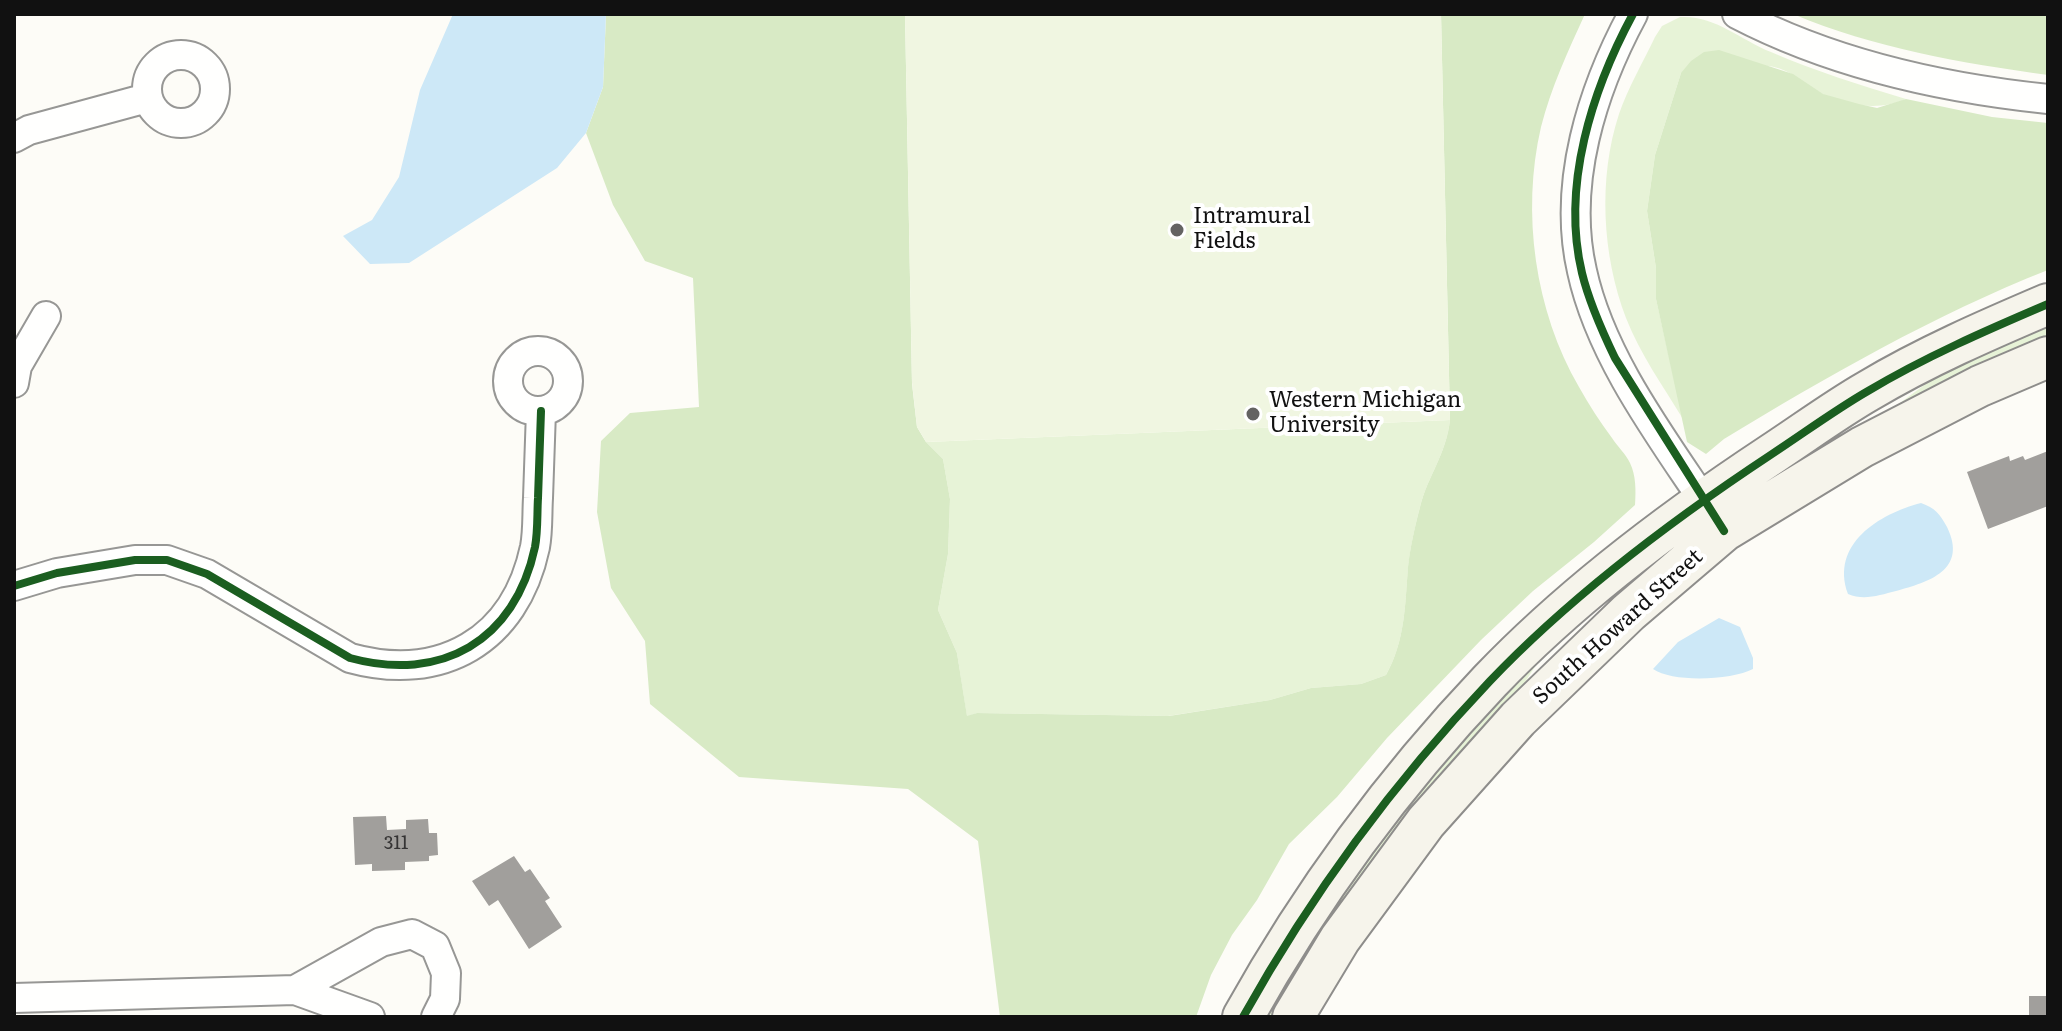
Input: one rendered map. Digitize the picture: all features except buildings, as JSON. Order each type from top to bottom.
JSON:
[{"type":"street","points":[[1633,14],[1600,83],[1582,151],[1577,191],[1580,259],[1592,304],[1615,358],[1714,515]]},
{"type":"street","points":[[1737,14],[1817,49],[1896,73],[1977,91],[2048,99]]},
{"type":"street","points":[[14,138],[29,130],[147,98]]},
{"type":"street","name":"South Howard Street","points":[[1293,1017],[1340,939],[1426,822],[1518,719],[1629,612],[1714,515],[1868,390],[1984,331],[2048,304]]},
{"type":"street","points":[[14,383],[17,366],[46,316]]},
{"type":"street","name":"South Howard Street","points":[[1243,1017],[1316,895],[1388,798],[1490,681],[1587,590],[1714,515],[1862,447],[1980,386],[2048,357]]},
{"type":"street","points":[[14,586],[57,573],[135,560],[167,560],[207,574],[350,658],[375,665],[419,666],[467,651],[500,621],[520,592],[535,547],[541,411]]},
{"type":"street","points":[[295,990],[381,942],[412,934],[435,946],[446,973],[445,999],[436,1017]]},
{"type":"street","points":[[14,998],[295,990],[370,1017]]},
{"type":"green space","points":[[606,14],[905,14],[912,384],[917,427],[926,442],[943,459],[950,499],[948,554],[938,610],[957,653],[967,716],[977,713],[1169,716],[1270,700],[1311,688],[1361,684],[1386,675],[1401,636],[1409,560],[1418,514],[1445,444],[1450,420],[1441,14],[1585,14],[1555,84],[1541,127],[1532,193],[1536,261],[1542,294],[1564,358],[1591,407],[1632,468],[1635,505],[1533,591],[1481,640],[1387,738],[1337,797],[1289,844],[1257,900],[1232,935],[1211,975],[1196,1017],[1000,1017],[978,841],[908,789],[739,777],[650,704],[645,641],[611,588],[597,512],[601,441],[630,413],[699,407],[693,278],[645,261],[613,205],[586,133],[603,87]]},
{"type":"green space","name":"Intramural Fields","points":[[905,14],[1441,14],[1450,420],[926,442],[917,427],[912,382]]},
{"type":"green space","points":[[1793,14],[2048,14],[2048,75],[1918,53],[1855,36]]},
{"type":"green space","points":[[1680,17],[1693,17],[1716,24],[1788,59],[1906,99],[1875,106],[1842,102],[1822,94],[1783,70],[1768,66],[1681,73],[1655,155],[1647,211],[1656,268],[1656,299],[1683,419],[1645,357],[1626,318],[1612,269],[1606,216],[1608,164],[1619,114],[1655,37],[1662,26]]},
{"type":"green space","points":[[1719,50],[1793,74],[1823,94],[1877,108],[1906,99],[1992,117],[2048,123],[2048,270],[1882,348],[1802,392],[1724,439],[1706,454],[1687,442],[1656,299],[1656,268],[1647,211],[1655,155],[1681,73],[1704,52]]},
{"type":"green space","points":[[2048,324],[2048,338],[1885,414],[1946,369]]},
{"type":"green space","points":[[1450,420],[1445,444],[1418,514],[1409,560],[1401,636],[1386,675],[1361,684],[1311,688],[1270,700],[1168,716],[977,713],[967,717],[957,653],[938,610],[948,554],[950,499],[943,459],[926,442]]},
{"type":"green space","points":[[1540,658],[1517,695],[1274,1017],[1258,1017],[1387,825],[1520,676]]},
{"type":"water","points":[[453,14],[606,14],[603,87],[586,133],[557,168],[409,263],[370,264],[343,236],[372,220],[399,177],[420,90]]},
{"type":"water","points":[[1921,503],[1937,512],[1947,527],[1953,554],[1949,564],[1932,578],[1909,587],[1872,597],[1848,594],[1844,576],[1852,546],[1875,523]]},
{"type":"water","points":[[1719,618],[1740,627],[1753,658],[1753,669],[1731,676],[1688,678],[1653,669],[1678,642]]},
{"type":"cycle path","points":[[1633,14],[1605,74],[1584,139],[1575,207],[1576,240],[1588,295],[1615,358],[1724,531]]},
{"type":"cycle path","points":[[1243,1017],[1325,884],[1387,800],[1454,720],[1555,618],[1661,532],[1844,406],[1934,355],[2048,304]]},
{"type":"cycle path","points":[[14,586],[57,573],[135,560],[167,560],[207,574],[350,658],[383,664],[414,664],[443,659],[469,647],[492,630],[510,608],[525,580],[537,535],[541,411]]},
{"type":"place","name":"Intramural Fields","points":[[1177,230]]},
{"type":"place","name":"Western Michigan University","points":[[1253,414]]}]
